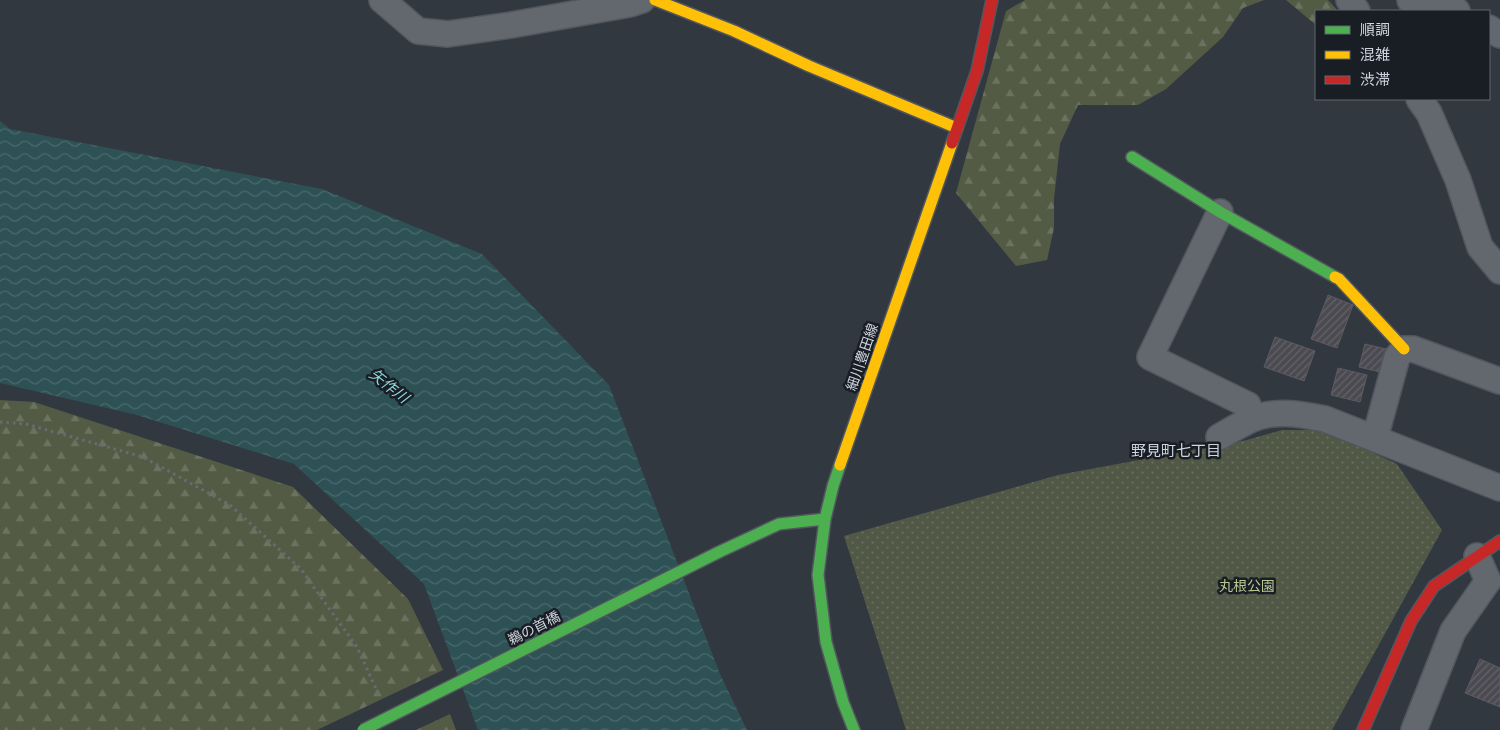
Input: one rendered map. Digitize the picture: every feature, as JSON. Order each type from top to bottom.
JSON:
[{"type":"street","points":[[382,0],[418,31],[448,34],[511,25],[630,4],[642,0]]},
{"type":"street","points":[[655,0],[734,31],[808,66],[957,128]]},
{"type":"street","name":"細川豊田線","points":[[854,730],[843,702],[826,642],[818,575],[825,519],[833,486],[977,71],[992,0]]},
{"type":"street","points":[[1410,0],[1453,10]]},
{"type":"street","points":[[1420,100],[1429,113],[1458,180],[1480,247],[1500,271]]},
{"type":"street","points":[[1132,157],[1220,212],[1339,279],[1404,349],[1413,349],[1500,381]]},
{"type":"street","points":[[1220,212],[1150,357],[1248,405],[1252,419]]},
{"type":"street","points":[[1375,438],[1397,357],[1404,349]]},
{"type":"street","points":[[1219,437],[1252,419],[1294,413],[1325,419],[1500,488]]},
{"type":"street","name":"鵜の首橋","points":[[363,730],[719,552],[779,524],[825,519]]},
{"type":"street","points":[[1364,730],[1411,621],[1434,586],[1500,541]]},
{"type":"street","points":[[1414,730],[1453,631],[1488,581],[1477,556]]},
{"type":"path","points":[[0,422],[26,424],[143,457],[230,505],[300,568],[357,647],[379,697]]},
{"type":"green space","points":[[1025,0],[1264,0],[1243,8],[1223,37],[1166,89],[1138,105],[1078,105],[1060,144],[1054,199],[1054,228],[1047,260],[1016,266],[956,193],[1006,11]]},
{"type":"green space","points":[[1286,0],[1328,0],[1337,10],[1315,10],[1315,24]]},
{"type":"green space","points":[[0,400],[34,402],[293,487],[408,599],[443,670],[317,730],[0,730]]},
{"type":"green space","name":"丸根公園","points":[[1282,430],[1324,430],[1397,464],[1442,530],[1332,730],[906,730],[844,536],[1058,475],[1247,440]]},
{"type":"green space","points":[[450,714],[456,730],[416,730]]},
{"type":"water","name":"矢作川","points":[[0,121],[10,129],[322,189],[482,254],[609,385],[720,674],[747,730],[478,730],[424,584],[294,464],[137,415],[0,383]]},
{"type":"building","points":[[1328,295],[1353,305],[1337,348],[1311,339]]},
{"type":"building","points":[[1275,337],[1315,351],[1304,381],[1264,367]]},
{"type":"building","points":[[1365,344],[1386,349],[1380,372],[1359,367]]},
{"type":"building","points":[[1338,368],[1367,375],[1360,402],[1331,395]]},
{"type":"building","points":[[1480,659],[1500,668],[1500,707],[1465,693]]},
{"type":"traffic: fast","points":[[1132,157],[1220,212],[1335,277]]},
{"type":"traffic: fast","points":[[840,465],[825,519],[818,575],[826,642],[843,702],[854,730]]},
{"type":"traffic: fast","points":[[719,552],[779,524],[825,519]]},
{"type":"traffic: fast","points":[[363,730],[719,552]]},
{"type":"traffic: slow","points":[[655,0],[734,31],[809,66],[957,128]]},
{"type":"traffic: slow","points":[[840,465],[952,143]]},
{"type":"traffic: slow","points":[[1335,277],[1339,279],[1404,349]]},
{"type":"traffic: jam","points":[[952,143],[977,71],[992,0]]},
{"type":"traffic: jam","points":[[1363,730],[1411,621],[1434,586],[1500,541]]},
{"type":"district","name":"野見町七丁目","points":[[1176,451]]}]
